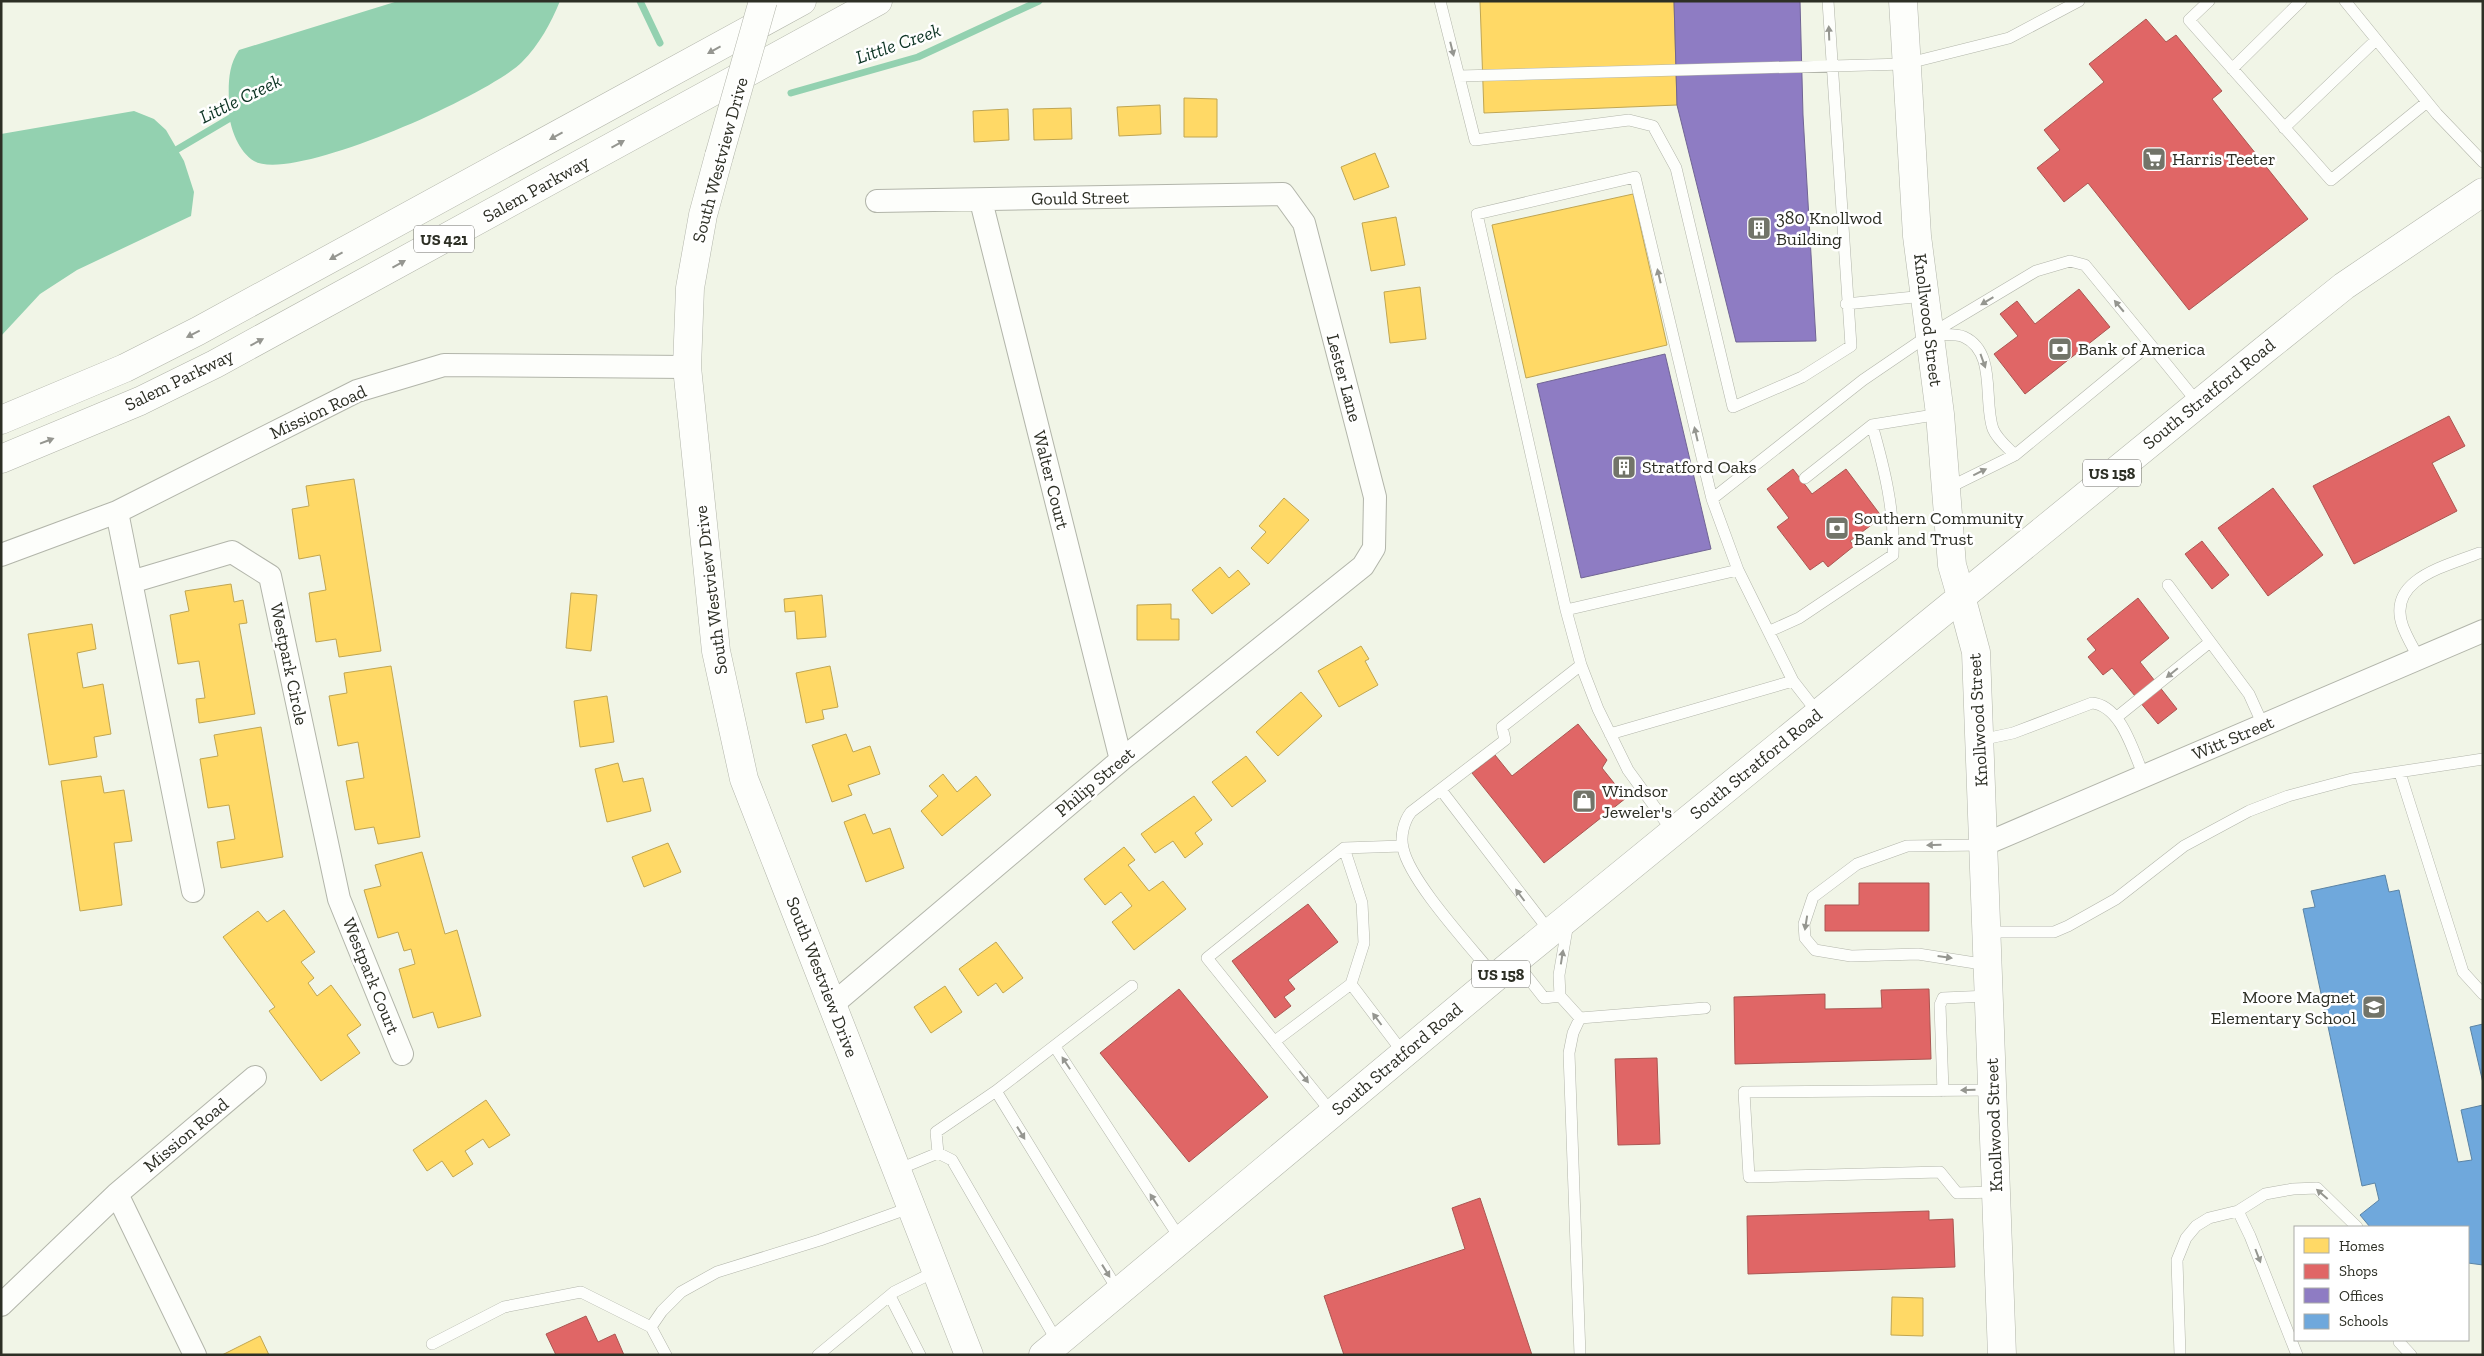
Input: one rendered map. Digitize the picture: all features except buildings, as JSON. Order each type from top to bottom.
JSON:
[{"type":"main road","name":"South Westview Drive","points":[[764,1],[702,215],[690,288],[687,367],[716,651],[744,779],[969,1355]]},
{"type":"main road","name":"Salem Parkway","points":[[1,420],[125,368],[198,331],[802,1]]},
{"type":"main road","name":"Salem Parkway","points":[[1,459],[140,401],[215,364],[878,1]]},
{"type":"main road","name":"Knollwood Street","points":[[1903,1],[1913,188],[1924,296],[1940,414],[1952,565],[1976,652],[2002,1355]]},
{"type":"main road","name":"South Stratford Road","points":[[1050,1349],[1505,969],[2198,403],[2344,286],[2483,192]]},
{"type":"street","name":"Gould Street","points":[[877,201],[981,201],[1283,194]]},
{"type":"street","name":"Lester Lane","points":[[1283,194],[1304,223],[1375,497],[1374,548],[1363,566]]},
{"type":"street","name":"Walter Court","points":[[981,201],[1121,760]]},
{"type":"street","name":"Mission Road","points":[[1,555],[117,512],[357,391],[444,365],[687,367]]},
{"type":"street","points":[[117,512],[193,891]]},
{"type":"street","name":"Westpark Circle","points":[[131,582],[232,552],[270,576],[339,898]]},
{"type":"street","name":"Philip Street","points":[[832,1004],[1121,760],[1363,566]]},
{"type":"street","name":"Witt Street","points":[[1983,845],[2483,630]]},
{"type":"street","name":"Westpark Court","points":[[339,898],[402,1054]]},
{"type":"street","name":"Mission Road","points":[[1,1305],[117,1194],[255,1077]]},
{"type":"street","points":[[117,1194],[195,1355]]},
{"type":"lane","points":[[1440,1],[1475,140],[1629,120],[1653,126],[1676,168],[1733,407],[1802,377],[1851,346],[1846,304],[1830,65],[1828,1]]},
{"type":"lane","points":[[1459,76],[1905,64],[2009,38],[2079,1]]},
{"type":"lane","points":[[2209,1],[2189,20],[2330,180],[2427,102]]},
{"type":"lane","points":[[2232,69],[2302,1]]},
{"type":"lane","points":[[2345,1],[2427,102],[2483,162]]},
{"type":"lane","points":[[2284,128],[2376,40]]},
{"type":"lane","points":[[1673,832],[1628,770],[1598,709],[1581,665],[1566,610],[1477,214],[1635,177],[1712,499],[1738,570],[1770,631],[1793,681],[1818,713]]},
{"type":"lane","points":[[1712,499],[1863,380],[1929,335],[2036,271],[2070,261],[2085,265],[2198,403]]},
{"type":"lane","points":[[1846,304],[1924,296]]},
{"type":"lane","points":[[1929,335],[1962,337],[1973,344],[1981,355],[1987,375],[1989,415],[1994,431],[2015,455]]},
{"type":"lane","points":[[1946,489],[2015,455],[2150,344]]},
{"type":"lane","points":[[1805,478],[1872,425],[1940,414]]},
{"type":"lane","points":[[1770,631],[1799,618],[1893,555],[1894,531],[1882,459],[1872,425]]},
{"type":"lane","points":[[2419,658],[2402,626],[2399,604],[2404,592],[2423,576],[2483,553]]},
{"type":"lane","points":[[1566,610],[1738,570]]},
{"type":"lane","points":[[2168,585],[2248,694],[2263,725]]},
{"type":"lane","points":[[2117,717],[2210,642]]},
{"type":"lane","points":[[1560,996],[1544,998],[1505,969],[1411,872],[1402,846],[1406,819],[1411,812],[1505,740],[1502,727],[1581,665]]},
{"type":"lane","points":[[1610,734],[1793,681]]},
{"type":"lane","points":[[1980,740],[2013,733],[2092,704],[2102,704],[2117,717],[2144,776]]},
{"type":"lane","points":[[1986,932],[2054,932],[2116,899],[2184,846],[2250,811],[2288,796],[2352,779],[2483,759]]},
{"type":"lane","points":[[2400,773],[2463,972],[2483,994]]},
{"type":"lane","points":[[1441,790],[1560,925],[1560,996],[1580,1018]]},
{"type":"lane","points":[[1983,845],[1908,846],[1857,864],[1813,896],[1804,924],[1805,938],[1815,950],[1851,956],[1918,954],[1988,966]]},
{"type":"lane","points":[[1332,1113],[1207,958],[1344,848],[1402,846]]},
{"type":"lane","points":[[1275,1041],[1351,984],[1364,943],[1364,935],[1362,903],[1344,848]]},
{"type":"lane","points":[[1351,984],[1404,1054]]},
{"type":"lane","points":[[938,1154],[936,1132],[996,1091],[1132,986]]},
{"type":"lane","points":[[1943,1091],[1940,1005],[1943,998],[1989,996]]},
{"type":"lane","points":[[1580,1018],[1705,1008]]},
{"type":"lane","points":[[1580,1018],[1573,1033],[1569,1053],[1580,1355]]},
{"type":"lane","points":[[1055,1047],[1181,1240]]},
{"type":"lane","points":[[1992,1090],[1744,1092],[1749,1177],[1940,1172],[1957,1193],[1996,1192]]},
{"type":"lane","points":[[996,1091],[1120,1292]]},
{"type":"lane","points":[[897,1170],[938,1154],[952,1160],[1050,1349]]},
{"type":"lane","points":[[2180,1355],[2177,1260],[2186,1238],[2196,1226],[2209,1218],[2238,1211],[2265,1194],[2293,1189],[2316,1188],[2356,1226]]},
{"type":"lane","points":[[651,1326],[662,1311],[681,1292],[718,1272],[820,1240],[912,1207]]},
{"type":"lane","points":[[2238,1211],[2250,1236],[2297,1355]]},
{"type":"lane","points":[[818,1355],[890,1296],[936,1271]]},
{"type":"lane","points":[[432,1344],[504,1307],[581,1292],[651,1326],[666,1355]]},
{"type":"lane","points":[[890,1296],[920,1355]]},
{"type":"lane","points":[[2397,1355],[2398,1341]]},
{"type":"lane","points":[[2398,1341],[2411,1355]]},
{"type":"water","points":[[398,1],[560,1],[544,33],[522,62],[473,94],[391,132],[308,160],[275,165],[254,161],[249,157],[236,140],[229,112],[230,72],[239,50]]},
{"type":"water","points":[[134,111],[154,119],[166,130],[184,161],[194,192],[191,216],[77,270],[40,294],[1,336],[1,134]]},
{"type":"waterway","name":"Little Creek","points":[[640,1],[660,43]]},
{"type":"waterway","name":"Little Creek","points":[[791,93],[918,57],[1039,1]]},
{"type":"waterway","name":"Little Creek","points":[[171,153],[237,114]]},
{"type":"place","name":"Harris Teeter","points":[[2154,159]]},
{"type":"place","name":"380 Knollwod Building","points":[[1759,228]]},
{"type":"place","name":"Bank of America","points":[[2060,349]]},
{"type":"place","name":"Stratford Oaks","points":[[1624,467]]},
{"type":"place","name":"Southern Community Bank and Trust","points":[[1837,528]]},
{"type":"place","name":"Windsor Jeweler's","points":[[1584,801]]},
{"type":"place","name":"Moore Magnet Elementary School","points":[[2374,1007]]}]
